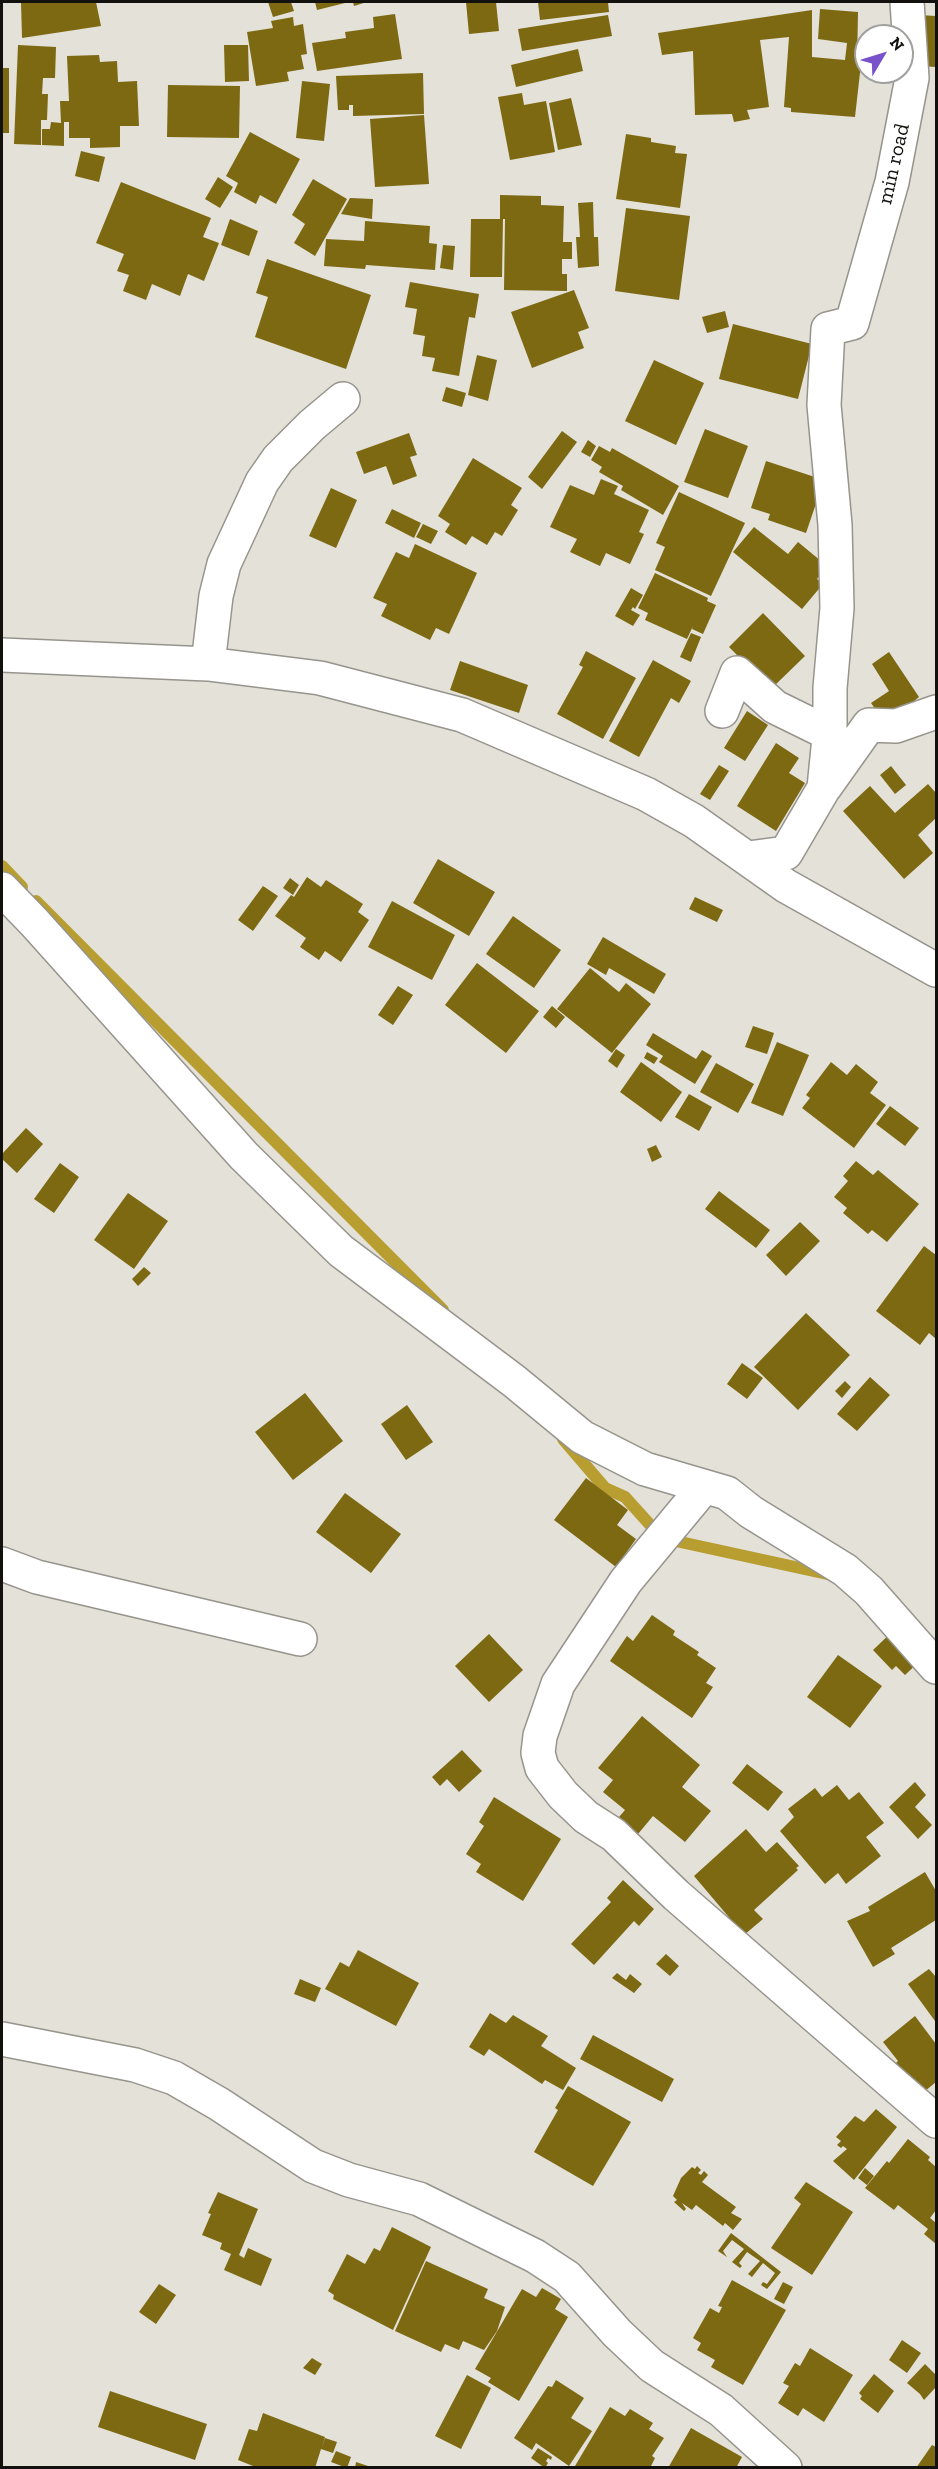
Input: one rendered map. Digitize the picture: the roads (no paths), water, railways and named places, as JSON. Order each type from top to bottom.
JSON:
[{"type":"street","name":"min road","points":[[828,733],[837,608],[834,525],[826,438],[824,384],[828,329],[852,323],[924,78],[907,2]]},
{"type":"street","points":[[208,664],[216,596],[224,564],[262,482],[278,459],[312,425],[343,399]]},
{"type":"street","points":[[2,655],[208,664],[321,678],[462,716],[646,794],[694,821],[786,886],[936,970]]},
{"type":"street","points":[[722,711],[737,673],[775,707],[828,733],[824,788]]},
{"type":"street","points":[[748,858],[786,853],[824,788],[869,725],[896,726],[936,711]]},
{"type":"street","points":[[2,889],[243,1156],[341,1251],[514,1381],[582,1437],[645,1468],[727,1493],[751,1512],[845,1570],[869,1590],[936,1667]]},
{"type":"street","points":[[704,1487],[626,1581],[558,1684],[540,1736],[538,1753],[542,1768],[563,1795],[586,1817],[614,1835],[676,1895],[936,2121]]},
{"type":"street","points":[[2,1564],[38,1577],[195,1612],[300,1639]]},
{"type":"street","points":[[2,2039],[135,2065],[174,2078],[219,2104],[313,2166],[349,2180],[419,2199],[535,2256],[567,2277],[617,2333],[652,2366],[721,2410],[785,2468]]},
{"type":"waterway","points":[[2,866],[22,887]]},
{"type":"waterway","points":[[36,901],[443,1310]]},
{"type":"waterway","points":[[563,1439],[605,1488],[625,1497],[662,1538],[832,1575]]}]
